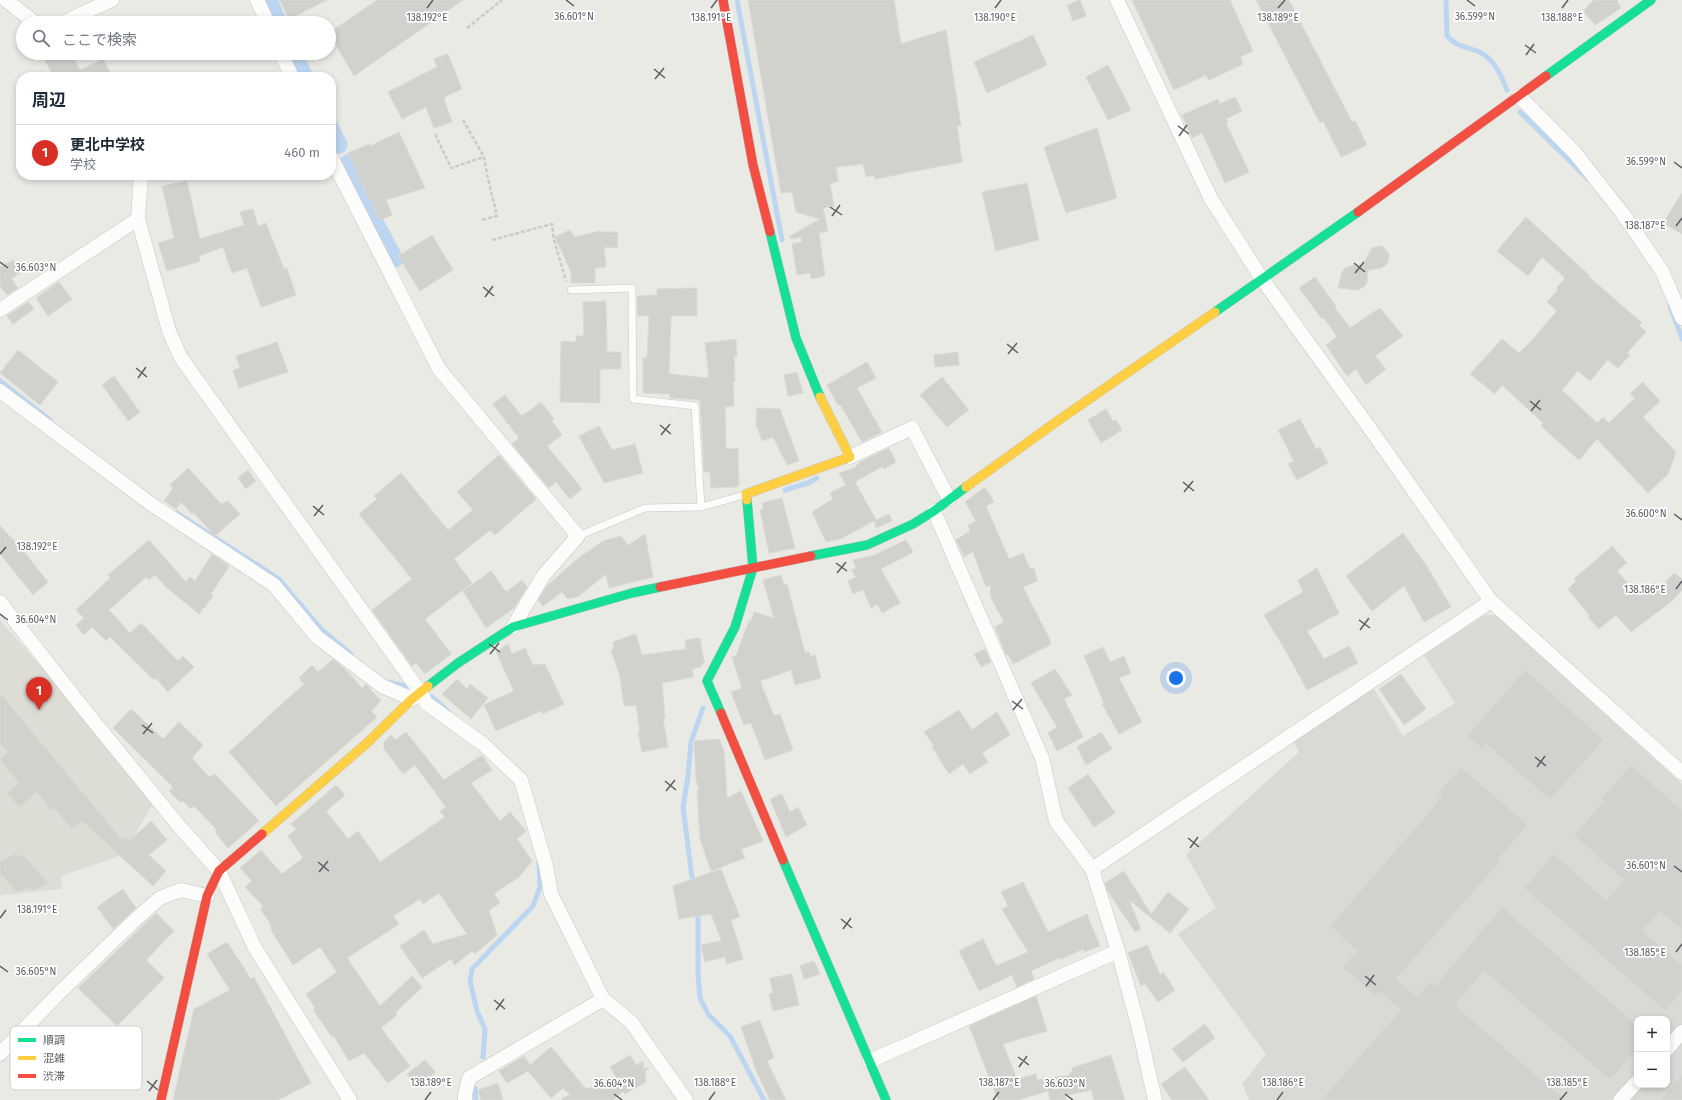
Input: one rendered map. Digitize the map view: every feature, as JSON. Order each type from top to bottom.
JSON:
[{"type":"street","points":[[6,0],[26,16]]},
{"type":"street","points":[[77,16],[112,0]]},
{"type":"street","points":[[257,0],[265,16]]},
{"type":"street","points":[[723,0],[753,165],[796,338],[816,389],[850,457]]},
{"type":"street","points":[[1117,0],[1211,198],[1262,279],[1492,601],[1682,773]]},
{"type":"street","points":[[161,1100],[207,896],[219,871],[367,743],[416,696],[458,663],[513,627],[632,593],[867,545],[913,524],[934,511],[1103,389],[1262,279],[1519,96],[1650,0]]},
{"type":"street","points":[[284,60],[290,72]]},
{"type":"street","points":[[1519,96],[1575,152],[1623,214],[1662,271],[1682,318]]},
{"type":"street","points":[[336,167],[439,368],[578,536],[543,576],[513,627]]},
{"type":"street","points":[[141,180],[138,219],[169,331],[181,358],[416,696]]},
{"type":"street","points":[[0,310],[138,219]]},
{"type":"street","points":[[0,391],[151,504],[274,584],[317,637],[382,686],[416,696],[426,703],[483,744],[520,780],[546,866],[551,894],[603,999],[631,1022],[686,1100]]},
{"type":"street","points":[[886,1100],[707,681],[735,627],[752,568],[746,494],[850,457],[912,428],[949,500]]},
{"type":"street","points":[[934,511],[1042,758],[1056,821],[1092,869],[1118,951],[1139,1029],[1155,1100]]},
{"type":"street","points":[[1092,869],[1492,601]]},
{"type":"street","points":[[0,602],[179,826],[219,871],[255,948],[350,1100]]},
{"type":"street","points":[[27,1026],[60,992],[160,898],[181,890],[207,896]]},
{"type":"street","points":[[870,1061],[1118,951]]},
{"type":"street","points":[[465,1100],[469,1078],[603,999]]},
{"type":"street","points":[[1670,1046],[1682,1032]]},
{"type":"street","points":[[0,1054],[10,1044]]},
{"type":"street","points":[[1620,1100],[1634,1085]]},
{"type":"lane","points":[[571,290],[632,288],[633,399],[695,406],[701,507]]},
{"type":"lane","points":[[578,536],[645,508],[701,507],[746,494]]},
{"type":"path","points":[[467,28],[502,0]]},
{"type":"path","points":[[463,120],[484,157],[497,216],[482,220]]},
{"type":"path","points":[[435,134],[451,168],[484,157]]},
{"type":"path","points":[[492,240],[552,224],[554,240],[568,290],[571,290]]},
{"type":"shaded area","points":[[1485,615],[1496,615],[1682,784],[1682,1100],[1249,1100],[1242,1084],[1266,1054],[1178,934],[1216,908],[1186,855],[1299,752],[1291,737],[1372,686],[1403,736],[1455,703],[1424,655]]},
{"type":"shaded area","points":[[0,620],[156,799],[130,843],[115,858],[61,876],[62,889],[0,895]]},
{"type":"building","points":[[280,0],[327,0],[295,16],[288,16]]},
{"type":"building","points":[[377,0],[463,0],[354,76],[336,45],[336,28]]},
{"type":"building","points":[[748,0],[894,0],[901,44],[946,30],[961,126],[957,126],[962,162],[875,179],[874,175],[866,177],[863,164],[836,167],[838,181],[830,184],[834,206],[823,208],[828,231],[819,233],[825,276],[811,279],[810,273],[797,275],[792,244],[802,242],[801,237],[791,239],[790,236],[820,219],[796,212],[792,192],[781,193]]},
{"type":"building","points":[[1080,0],[1086,16],[1073,21],[1067,5]]},
{"type":"building","points":[[1132,0],[1230,0],[1253,51],[1240,57],[1243,64],[1209,80],[1206,75],[1174,90]]},
{"type":"building","points":[[1256,0],[1289,0],[1352,122],[1355,121],[1367,145],[1341,157],[1323,121],[1320,123]]},
{"type":"building","points":[[1594,0],[1617,0],[1621,8],[1595,25],[1583,11]]},
{"type":"building","points":[[1033,35],[1047,65],[987,93],[974,62]]},
{"type":"building","points":[[448,54],[462,89],[446,96],[444,99],[452,122],[434,128],[426,107],[402,119],[388,92],[437,67],[434,59]]},
{"type":"building","points":[[45,60],[75,60],[80,70],[104,60],[110,72],[51,72]]},
{"type":"building","points":[[1108,65],[1131,110],[1108,120],[1086,77]]},
{"type":"building","points":[[1235,97],[1242,111],[1226,119],[1228,122],[1226,123],[1249,172],[1225,183],[1202,133],[1192,138],[1182,115],[1218,99],[1220,104]]},
{"type":"building","points":[[1097,128],[1117,198],[1066,213],[1044,147]]},
{"type":"building","points":[[399,132],[425,188],[386,200],[392,215],[379,220],[371,199],[369,200],[348,153],[369,144],[370,146]]},
{"type":"building","points":[[187,181],[200,239],[244,225],[240,212],[253,209],[258,226],[266,223],[284,269],[287,268],[296,295],[261,307],[247,268],[232,273],[223,247],[199,256],[200,261],[167,271],[158,243],[174,238],[162,186]]},
{"type":"building","points":[[1027,183],[1039,240],[996,251],[982,192]]},
{"type":"building","points":[[1682,193],[1682,234],[1663,223]]},
{"type":"building","points":[[1526,217],[1589,275],[1588,276],[1642,323],[1639,325],[1646,332],[1627,353],[1630,355],[1618,368],[1608,360],[1590,381],[1578,371],[1562,390],[1597,423],[1603,417],[1609,423],[1635,398],[1630,394],[1643,382],[1660,401],[1643,417],[1676,452],[1668,474],[1648,493],[1597,439],[1579,460],[1543,428],[1541,425],[1543,423],[1502,385],[1495,394],[1470,374],[1502,339],[1519,353],[1557,311],[1547,302],[1558,290],[1556,288],[1565,278],[1542,257],[1528,276],[1497,251]]},
{"type":"building","points":[[570,230],[574,237],[600,231],[618,232],[617,248],[604,247],[606,267],[595,268],[595,283],[571,283],[571,272],[555,237]]},
{"type":"building","points":[[432,235],[453,270],[420,291],[398,256]]},
{"type":"building","points":[[1382,246],[1389,254],[1387,264],[1381,268],[1368,270],[1367,282],[1365,286],[1358,290],[1338,288],[1342,272],[1345,268],[1353,265],[1363,265],[1371,249]]},
{"type":"building","points":[[13,260],[21,272],[11,279],[18,288],[7,295],[0,286],[0,265],[1,267]]},
{"type":"building","points":[[1315,277],[1336,306],[1334,307],[1350,328],[1380,308],[1403,336],[1375,356],[1386,369],[1366,385],[1356,369],[1347,376],[1326,345],[1337,337],[1324,318],[1322,319],[1299,288]]},
{"type":"building","points":[[59,282],[72,299],[48,316],[36,298]]},
{"type":"building","points":[[697,288],[697,316],[671,316],[669,374],[709,378],[705,343],[736,339],[737,356],[734,356],[735,381],[733,382],[734,406],[725,407],[726,449],[738,448],[739,485],[737,487],[711,488],[710,473],[704,471],[700,400],[670,398],[670,394],[643,393],[643,358],[647,358],[649,316],[638,316],[637,296],[657,295],[657,289]]},
{"type":"building","points":[[606,301],[607,352],[621,352],[621,369],[600,369],[600,403],[560,402],[561,341],[576,342],[576,336],[584,336],[583,302]]},
{"type":"building","points":[[28,302],[34,309],[13,324],[7,316]]},
{"type":"building","points":[[277,342],[288,372],[239,388],[233,370],[240,368],[236,356]]},
{"type":"building","points":[[18,350],[58,382],[40,405],[0,373]]},
{"type":"building","points":[[958,352],[959,365],[935,367],[934,355]]},
{"type":"building","points":[[867,362],[876,378],[857,388],[882,432],[862,442],[827,385]]},
{"type":"building","points":[[797,372],[803,393],[788,396],[784,375]]},
{"type":"building","points":[[114,376],[140,412],[128,421],[102,385]]},
{"type":"building","points":[[942,377],[969,410],[947,427],[920,395]]},
{"type":"building","points":[[505,395],[522,416],[541,402],[554,419],[552,421],[562,435],[547,446],[582,489],[570,499],[556,482],[549,488],[512,444],[519,438],[493,404]]},
{"type":"building","points":[[757,408],[780,409],[799,461],[787,465],[773,437],[762,441],[756,424]]},
{"type":"building","points":[[1106,409],[1113,421],[1116,420],[1122,430],[1101,443],[1088,420]]},
{"type":"building","points":[[1300,419],[1316,449],[1320,447],[1328,463],[1297,480],[1288,464],[1294,461],[1278,430]]},
{"type":"building","points":[[599,426],[612,450],[635,444],[643,473],[604,483],[579,436]]},
{"type":"building","points":[[889,448],[896,462],[884,469],[883,466],[855,482],[876,520],[840,539],[826,542],[812,512],[833,499],[830,493],[846,485],[839,473],[854,468],[860,462]]},
{"type":"building","points":[[499,455],[536,499],[495,535],[490,530],[454,559],[472,583],[425,619],[451,654],[425,674],[416,663],[412,666],[372,610],[412,579],[359,514],[377,499],[374,496],[401,473],[448,530],[473,510],[457,492]]},
{"type":"building","points":[[188,468],[221,504],[228,501],[240,514],[215,536],[193,512],[192,514],[181,502],[176,509],[164,501],[173,488],[170,485]]},
{"type":"building","points":[[248,470],[256,481],[246,489],[238,478]]},
{"type":"building","points":[[985,487],[994,502],[986,506],[1009,559],[1023,553],[1030,569],[1034,568],[1037,581],[1023,587],[1050,640],[1050,645],[1013,664],[1008,654],[1006,655],[995,627],[1004,622],[991,598],[990,585],[986,587],[973,552],[964,557],[956,540],[970,531],[968,525],[976,521],[965,502]]},
{"type":"building","points":[[782,498],[795,548],[769,553],[760,510],[763,509],[762,503]]},
{"type":"building","points":[[889,514],[892,521],[876,528],[874,521]]},
{"type":"building","points":[[0,526],[20,547],[48,582],[33,595],[0,554]]},
{"type":"building","points":[[1403,533],[1428,568],[1451,607],[1424,622],[1404,586],[1372,611],[1346,576]]},
{"type":"building","points":[[645,534],[653,577],[609,588],[606,574],[579,596],[568,599],[562,592],[543,606],[538,600],[547,586],[577,559],[603,541],[621,536],[628,545]]},
{"type":"building","points":[[149,540],[186,582],[190,577],[195,581],[212,554],[229,566],[211,594],[213,596],[199,614],[166,587],[155,575],[149,580],[146,577],[109,610],[130,633],[141,623],[178,661],[183,656],[194,667],[168,692],[156,678],[154,680],[110,637],[106,641],[92,627],[84,635],[76,625],[84,618],[76,610],[110,578],[108,575]]},
{"type":"building","points":[[906,540],[913,552],[881,569],[900,603],[882,613],[877,604],[871,608],[863,590],[853,594],[848,581],[856,577],[851,570],[856,568],[853,560],[872,556]]},
{"type":"building","points":[[1612,546],[1627,563],[1617,571],[1638,595],[1654,582],[1660,588],[1674,573],[1682,579],[1682,590],[1672,601],[1631,632],[1616,615],[1599,629],[1588,617],[1590,616],[1568,589],[1576,581],[1574,579]]},
{"type":"building","points":[[1317,568],[1339,613],[1307,631],[1324,659],[1349,646],[1358,663],[1307,690],[1264,615],[1303,592],[1298,580]]},
{"type":"building","points":[[491,571],[506,592],[522,580],[527,587],[514,608],[486,628],[463,591]]},
{"type":"building","points":[[781,575],[784,585],[787,584],[805,653],[809,652],[810,656],[815,655],[821,678],[795,685],[791,670],[760,681],[774,716],[780,714],[793,750],[765,760],[751,723],[744,725],[731,692],[742,688],[732,657],[736,656],[749,621],[751,621],[754,612],[774,618],[763,580]]},
{"type":"building","points":[[636,634],[642,655],[686,649],[685,640],[700,638],[704,662],[701,667],[692,669],[693,677],[662,683],[665,718],[663,719],[668,747],[642,752],[638,732],[640,732],[636,705],[624,706],[620,677],[611,650],[614,649],[613,642]]},
{"type":"building","points":[[508,644],[512,654],[525,648],[533,665],[545,664],[564,704],[543,714],[541,711],[496,731],[484,705],[514,691],[496,652]]},
{"type":"building","points":[[1103,647],[1110,662],[1124,656],[1131,673],[1119,678],[1142,722],[1119,734],[1102,704],[1104,703],[1084,656]]},
{"type":"building","points":[[985,649],[991,662],[981,667],[974,654]]},
{"type":"building","points":[[333,659],[345,669],[362,688],[366,684],[381,701],[371,711],[377,717],[276,806],[229,752],[304,684],[299,678],[312,665],[318,672]]},
{"type":"building","points":[[1055,669],[1072,695],[1064,699],[1083,737],[1057,751],[1048,733],[1057,727],[1031,683]]},
{"type":"building","points":[[1525,670],[1604,740],[1550,800],[1486,744],[1482,749],[1467,736]]},
{"type":"building","points":[[1401,674],[1426,709],[1404,725],[1379,689]]},
{"type":"building","points":[[457,679],[467,689],[470,684],[488,698],[471,719],[442,694]]},
{"type":"building","points":[[0,693],[122,840],[126,837],[130,840],[151,821],[167,840],[149,855],[166,871],[153,886],[82,821],[72,829],[54,808],[52,811],[37,792],[19,807],[7,793],[19,783],[0,760],[8,752],[0,743]]},
{"type":"building","points":[[131,709],[163,739],[179,722],[203,745],[192,758],[209,777],[215,774],[259,821],[228,848],[215,832],[217,830],[194,806],[191,809],[183,801],[180,802],[169,791],[173,787],[113,728]]},
{"type":"building","points":[[959,710],[972,730],[997,712],[1010,735],[982,753],[988,762],[970,774],[963,764],[949,774],[932,747],[934,746],[924,732]]},
{"type":"building","points":[[406,732],[444,780],[482,755],[492,770],[471,783],[500,821],[510,812],[526,831],[517,839],[532,861],[518,878],[494,893],[500,903],[489,910],[497,935],[475,954],[472,951],[455,965],[451,959],[422,978],[400,946],[424,930],[433,944],[467,934],[439,893],[423,904],[420,899],[393,916],[399,924],[347,958],[380,1006],[412,976],[422,987],[395,1013],[397,1015],[381,1028],[410,1066],[388,1083],[364,1053],[349,1061],[334,1036],[332,1037],[313,1010],[315,1008],[306,994],[337,972],[320,947],[293,965],[272,932],[270,923],[260,909],[263,906],[245,887],[252,881],[240,868],[261,850],[282,874],[303,858],[288,836],[296,829],[291,824],[336,785],[345,795],[326,811],[348,839],[358,831],[380,862],[445,817],[440,811],[446,807],[415,765],[403,774],[384,749],[384,742],[391,735],[395,740]]},
{"type":"building","points":[[1101,732],[1112,749],[1086,765],[1077,747]]},
{"type":"building","points":[[719,739],[724,750],[727,798],[741,791],[763,841],[741,849],[745,858],[711,871],[700,839],[697,790],[699,789],[696,780],[694,741]]},
{"type":"building","points":[[1631,765],[1682,810],[1682,930],[1660,911],[1642,931],[1682,965],[1682,991],[1665,1011],[1524,888],[1554,854],[1606,900],[1624,880],[1574,835],[1604,801],[1601,799]]},
{"type":"building","points":[[1461,767],[1528,825],[1498,860],[1500,862],[1396,979],[1417,997],[1430,982],[1435,986],[1503,906],[1512,916],[1634,1022],[1634,1052],[1610,1080],[1484,971],[1455,1005],[1565,1100],[1321,1100],[1401,1010],[1379,991],[1375,996],[1343,967],[1358,951],[1330,926],[1442,797],[1438,793]]},
{"type":"building","points":[[1088,774],[1115,813],[1094,827],[1068,788]]},
{"type":"building","points":[[782,794],[790,812],[798,807],[807,825],[786,837],[770,799]]},
{"type":"building","points":[[16,853],[18,857],[23,855],[48,883],[32,890],[30,888],[17,892],[0,873],[0,862]]},
{"type":"building","points":[[721,869],[740,917],[731,920],[743,959],[727,964],[725,957],[705,962],[701,945],[720,941],[721,939],[711,914],[679,919],[673,886]]},
{"type":"building","points":[[1124,871],[1151,914],[1168,892],[1189,909],[1170,933],[1129,900],[1141,929],[1135,932],[1107,890],[1105,883]]},
{"type":"building","points":[[1023,882],[1048,932],[1087,914],[1100,946],[1084,952],[1083,949],[1031,971],[1034,979],[1017,987],[1012,975],[979,991],[959,951],[983,939],[996,966],[1028,952],[1002,909],[1008,906],[1001,892]]},
{"type":"building","points":[[123,889],[136,908],[113,929],[97,907]]},
{"type":"building","points":[[156,913],[174,931],[146,960],[164,978],[117,1026],[78,988]]},
{"type":"building","points":[[227,942],[251,979],[254,977],[311,1083],[278,1100],[173,1100],[194,1009],[230,990],[207,954]]},
{"type":"building","points":[[1147,945],[1160,975],[1163,972],[1175,990],[1158,1002],[1145,984],[1141,986],[1128,953]]},
{"type":"building","points":[[814,961],[820,974],[804,979],[800,966]]},
{"type":"building","points":[[792,974],[799,1005],[773,1011],[769,994],[773,993],[770,978]]},
{"type":"building","points":[[1036,996],[1047,1031],[1003,1044],[1017,1079],[1036,1074],[1037,1080],[1070,1075],[1072,1068],[1111,1055],[1125,1100],[1094,1100],[1091,1090],[1065,1096],[1066,1100],[1050,1100],[1048,1091],[1018,1100],[998,1100],[969,1026]]},
{"type":"building","points":[[760,1020],[774,1058],[767,1061],[786,1100],[770,1100],[756,1070],[741,1027]]},
{"type":"building","points":[[1205,1024],[1215,1038],[1183,1062],[1172,1049]]},
{"type":"building","points":[[551,1047],[586,1089],[617,1079],[610,1067],[630,1055],[636,1065],[643,1061],[644,1069],[649,1067],[645,1072],[646,1082],[625,1094],[623,1091],[613,1100],[562,1100],[562,1098],[570,1095],[563,1088],[551,1098],[528,1071],[507,1083],[499,1071],[524,1056],[530,1065]]},
{"type":"building","points":[[425,1060],[436,1072],[418,1087],[407,1074]]},
{"type":"building","points":[[1185,1067],[1209,1100],[1172,1100],[1161,1084]]},
{"type":"building","points":[[1682,1074],[1682,1100],[1661,1100]]},
{"type":"building","points":[[498,1083],[503,1100],[481,1100],[478,1090]]},
{"type":"waterway","points":[[269,0],[276,16]]},
{"type":"waterway","points":[[737,0],[782,240]]},
{"type":"waterway","points":[[1446,0],[1447,36],[1457,44],[1486,56],[1501,76],[1507,90]]},
{"type":"waterway","points":[[297,60],[303,72]]},
{"type":"waterway","points":[[1520,112],[1588,179]]},
{"type":"waterway","points":[[336,139],[339,145]]},
{"type":"waterway","points":[[348,163],[364,200],[395,259]]},
{"type":"waterway","points":[[1670,306],[1682,339]]},
{"type":"waterway","points":[[0,381],[50,420]]},
{"type":"waterway","points":[[785,490],[808,483],[817,478]]},
{"type":"waterway","points":[[177,513],[279,579],[322,630],[351,654]]},
{"type":"waterway","points":[[387,682],[406,686]]},
{"type":"waterway","points":[[432,697],[449,712]]},
{"type":"waterway","points":[[693,885],[683,807],[691,742],[703,708]]},
{"type":"waterway","points":[[483,1057],[485,1029],[477,1011],[470,981],[472,969],[533,906],[540,887],[539,862]]},
{"type":"waterway","points":[[698,911],[698,974],[700,998],[708,1014],[730,1036],[764,1100]]},
{"type":"waterway","points":[[475,1088],[476,1100]]},
{"type":"traffic: fast","points":[[1546,76],[1651,0]]},
{"type":"traffic: fast","points":[[1215,312],[1358,212]]},
{"type":"traffic: fast","points":[[770,232],[796,338],[820,397]]},
{"type":"traffic: fast","points":[[811,556],[867,545],[913,524],[934,511],[966,487]]},
{"type":"traffic: fast","points":[[721,713],[707,681],[735,627],[753,568],[747,500]]},
{"type":"traffic: fast","points":[[428,686],[458,663],[513,627],[632,593],[660,587]]},
{"type":"traffic: fast","points":[[783,860],[886,1100]]},
{"type":"traffic: slow","points":[[966,487],[1056,422],[1215,312]]},
{"type":"traffic: slow","points":[[747,500],[746,494],[850,457],[820,397]]},
{"type":"traffic: slow","points":[[262,834],[367,743],[412,699],[428,686]]},
{"type":"traffic: jam","points":[[723,0],[753,165],[770,232]]},
{"type":"traffic: jam","points":[[1358,212],[1546,76]]},
{"type":"traffic: jam","points":[[660,587],[811,556]]},
{"type":"traffic: jam","points":[[721,713],[783,860]]},
{"type":"traffic: jam","points":[[161,1100],[207,896],[219,871],[262,834]]},
{"type":"place","name":"更北中学校","points":[[39,710]]}]
